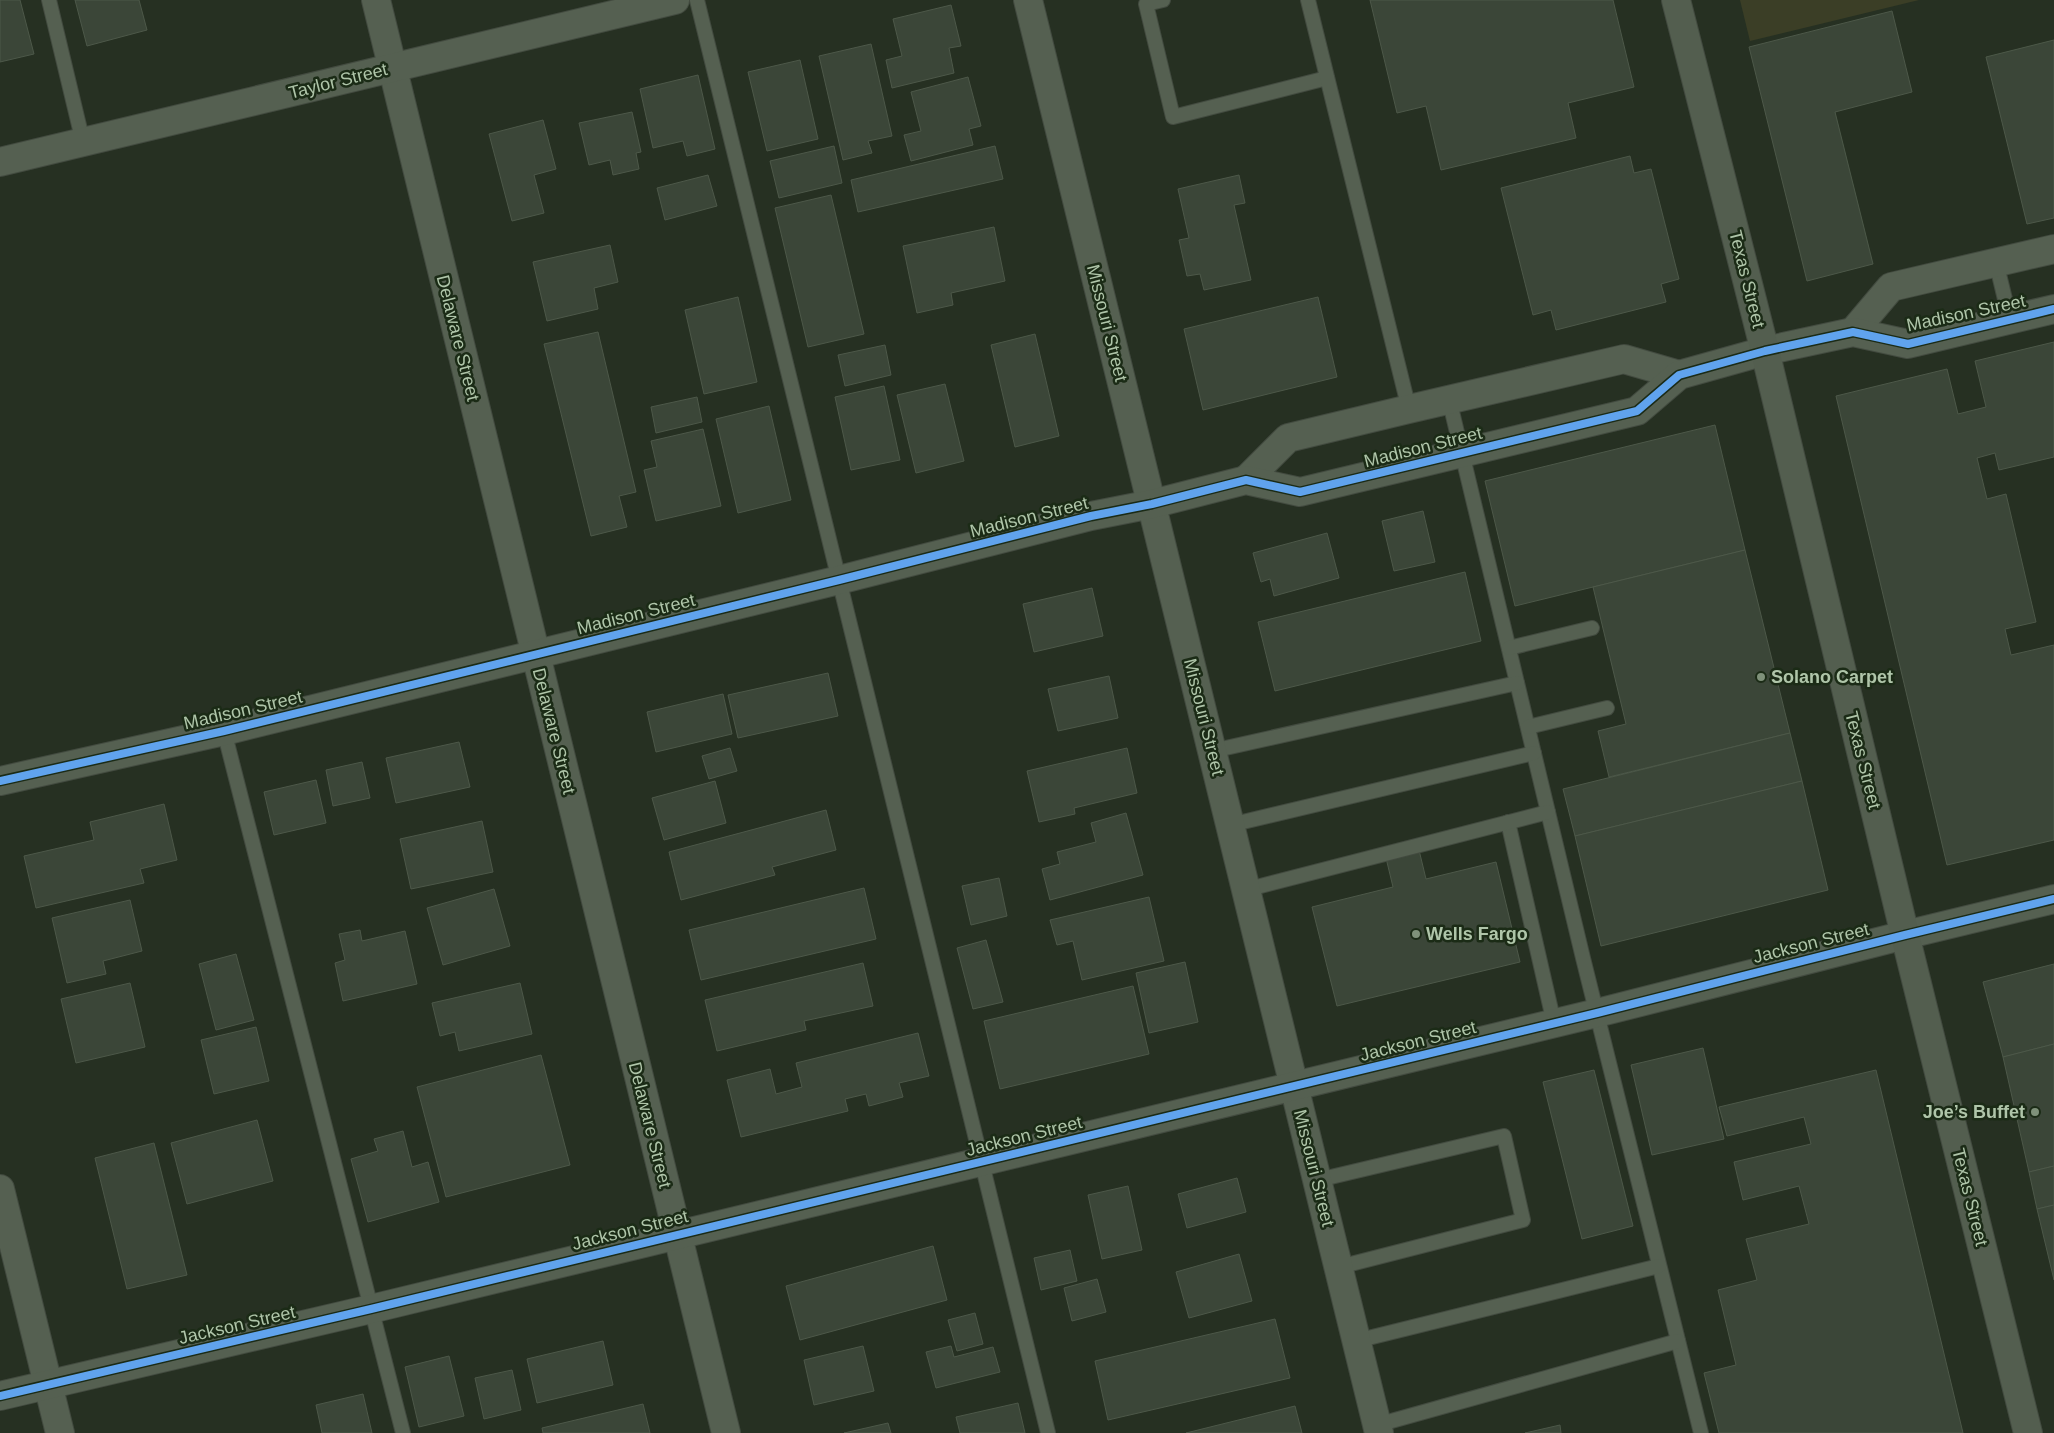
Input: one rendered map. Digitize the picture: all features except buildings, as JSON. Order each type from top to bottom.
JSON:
[{"type":"main road","name":"Texas Street","points":[[1676,0],[1765,351],[1905,934],[2028,1433]]},
{"type":"street","name":"Delaware Street","points":[[376,0],[726,1433]]},
{"type":"street","name":"Taylor Street","points":[[0,162],[675,0]]},
{"type":"street","name":"Missouri Street","points":[[1028,0],[1378,1429]]},
{"type":"street","points":[[1854,332],[1891,287],[2054,249]]},
{"type":"street","name":"Madison Street","points":[[0,781],[224,730],[839,580],[1090,516],[1152,504],[1246,480],[1300,492],[1637,411],[1678,375],[1765,351],[1854,332],[1908,344],[2054,309]]},
{"type":"street","points":[[1246,480],[1288,438],[1624,359],[1678,375]]},
{"type":"street","name":"Jackson Street","points":[[0,1396],[371,1309],[1597,1013],[1905,934],[2054,899]]},
{"type":"street","points":[[0,1189],[60,1433]]},
{"type":"lane","points":[[49,0],[83,142]]},
{"type":"lane","points":[[697,0],[1048,1433]]},
{"type":"lane","points":[[1163,0],[1146,4],[1173,117],[1327,78]]},
{"type":"lane","points":[[1308,0],[1409,409]]},
{"type":"lane","points":[[1996,262],[2010,320]]},
{"type":"lane","points":[[1449,399],[1548,812],[1701,1433]]},
{"type":"lane","points":[[1509,648],[1592,628]]},
{"type":"lane","points":[[1212,751],[1517,683]]},
{"type":"lane","points":[[1528,727],[1607,708]]},
{"type":"lane","points":[[224,730],[403,1433]]},
{"type":"lane","points":[[1230,825],[1534,753]]},
{"type":"lane","points":[[1245,890],[1548,812]]},
{"type":"lane","points":[[1508,822],[1554,1023]]},
{"type":"lane","points":[[1318,1180],[1504,1136],[1523,1220],[1339,1267]]},
{"type":"lane","points":[[1356,1341],[1659,1266]]},
{"type":"lane","points":[[1378,1429],[1678,1341]]},
{"type":"green space","points":[[1740,0],[1919,0],[1750,41]]},
{"type":"cycle path","points":[[0,781],[224,731],[1091,516],[1152,504],[1246,480],[1300,492],[1637,411],[1679,375],[1765,351],[1853,332],[1908,344],[2054,309]]},
{"type":"cycle path","points":[[0,1396],[371,1309],[1597,1013],[2054,899]]},
{"type":"place","name":"Solano Carpet","points":[[1761,677]]},
{"type":"place","name":"Wells Fargo","points":[[1416,934]]},
{"type":"place","name":"Joe’s Buffet","points":[[2035,1112]]}]
